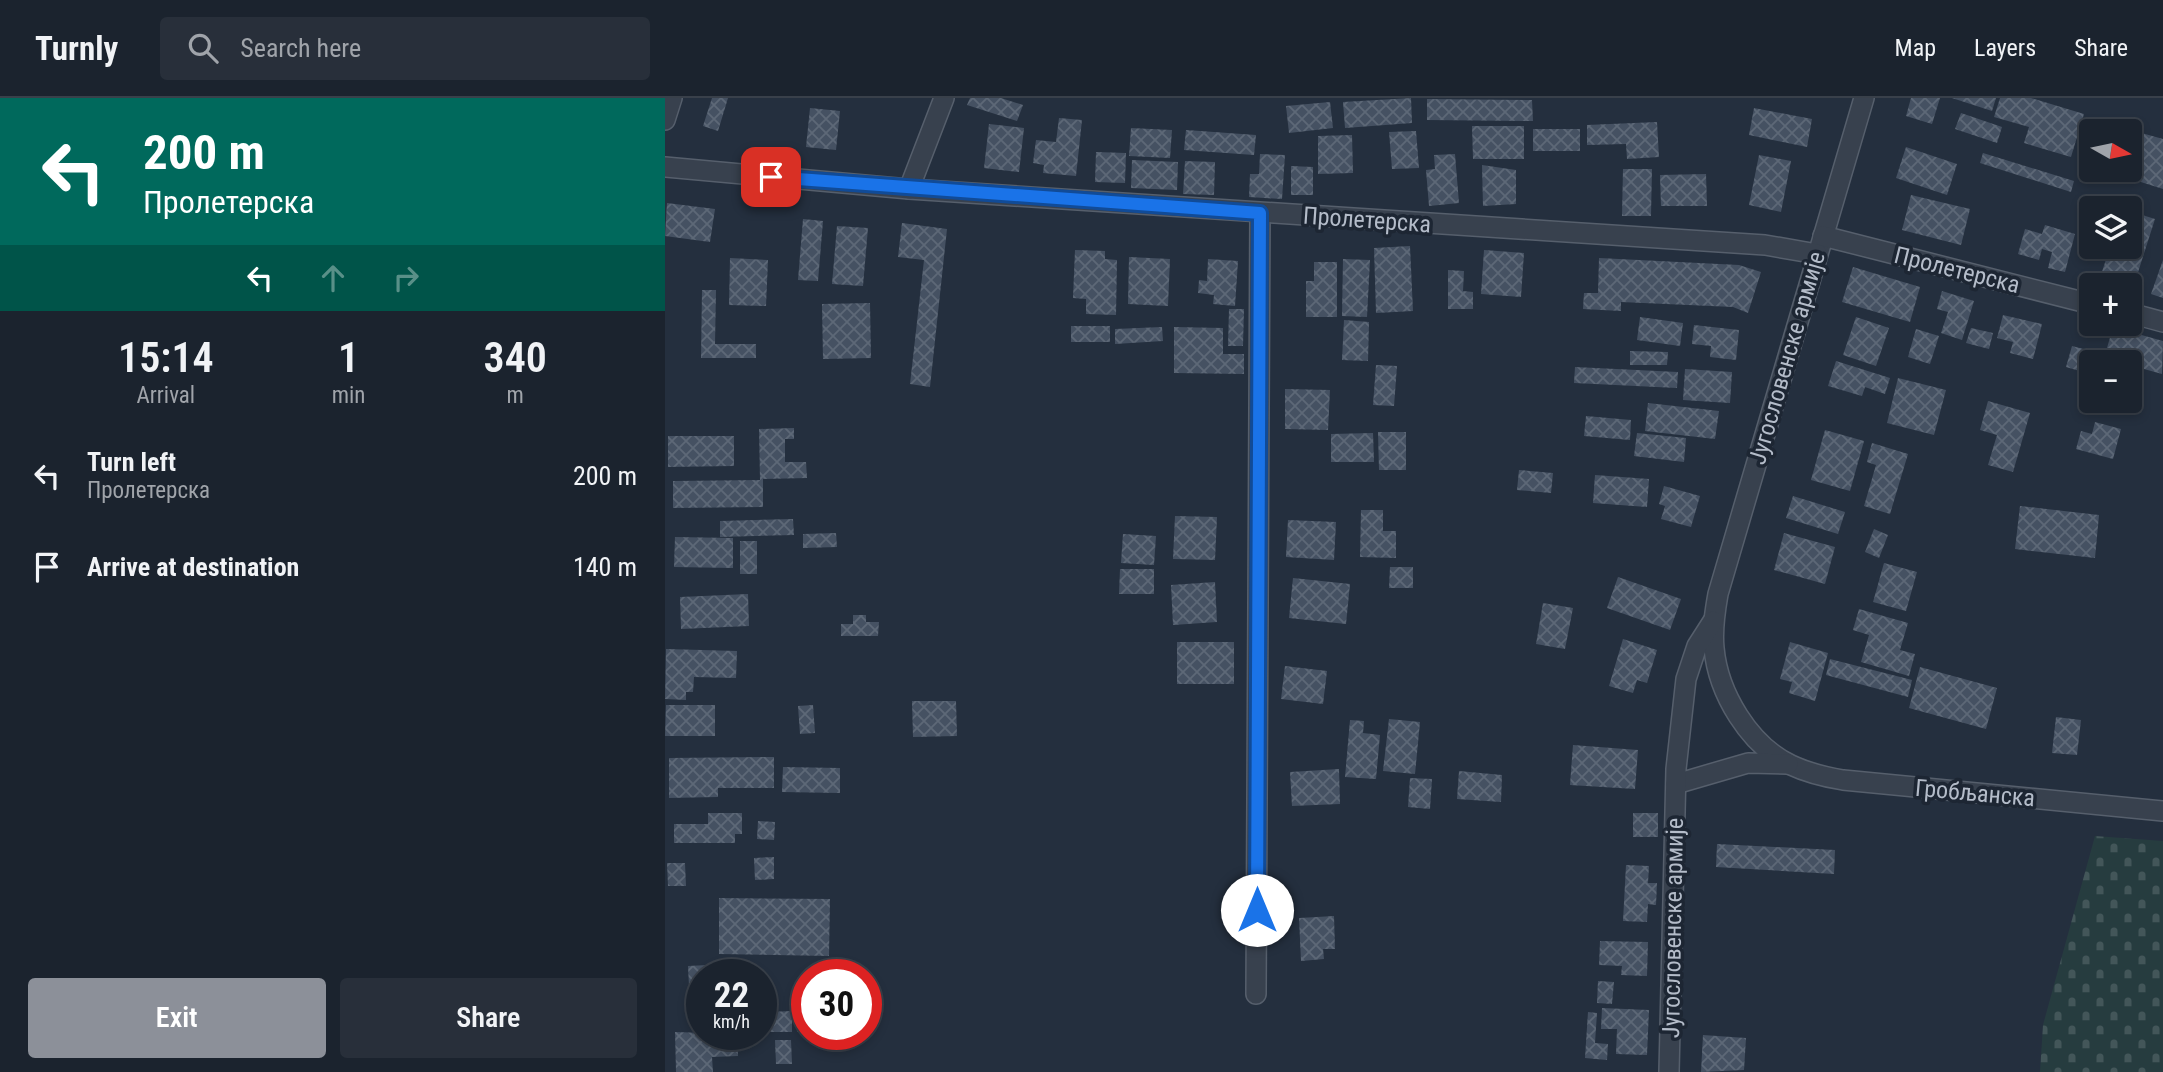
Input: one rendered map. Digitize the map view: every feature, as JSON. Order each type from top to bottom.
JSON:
[{"type":"street","points":[[665,120],[672,98]]},
{"type":"street","points":[[909,189],[944,98]]},
{"type":"street","name":"Југословенске армије","points":[[1789,764],[1764,747],[1742,722],[1718,671],[1714,620],[1719,594],[1864,98]]},
{"type":"street","name":"Пролетерска","points":[[665,167],[909,189],[1260,213],[1765,246],[1820,245],[2079,300]]},
{"type":"street","points":[[1256,994],[1260,213]]},
{"type":"street","points":[[2142,316],[2163,322]]},
{"type":"street","name":"Југословенске армије","points":[[1669,1072],[1676,784],[1686,679],[1697,646],[1714,620]]},
{"type":"street","name":"Југословенске армије","points":[[1676,784],[1748,762],[1789,764]]},
{"type":"street","name":"Гробљанска","points":[[1789,764],[1843,780],[2163,811]]},
{"type":"green space","points":[[2095,836],[2163,841],[2163,1072],[2040,1072],[2043,1025]]},
{"type":"building","points":[[712,98],[728,98],[718,131],[703,126]]},
{"type":"building","points":[[970,98],[1001,98],[1023,105],[1017,121],[967,105]]},
{"type":"building","points":[[1411,98],[1412,123],[1345,128],[1343,102]]},
{"type":"building","points":[[1911,98],[1940,98],[1932,124],[1906,116]]},
{"type":"building","points":[[1952,98],[1996,98],[1992,111]]},
{"type":"building","points":[[2000,98],[2031,98],[2084,114],[2082,119],[2079,119],[2079,131],[2071,157],[2024,143],[2029,127],[1994,117]]},
{"type":"building","points":[[1427,99],[1532,100],[1533,121],[1427,120]]},
{"type":"building","points":[[1330,102],[1333,128],[1289,133],[1286,106]]},
{"type":"building","points":[[810,108],[840,111],[836,150],[806,147]]},
{"type":"building","points":[[1754,108],[1812,119],[1807,147],[1749,135]]},
{"type":"building","points":[[1961,113],[2002,127],[1997,143],[1955,129]]},
{"type":"building","points":[[1059,118],[1082,120],[1076,176],[1043,173],[1044,165],[1033,163],[1036,140],[1056,142]]},
{"type":"building","points":[[1657,122],[1659,157],[1627,159],[1626,144],[1587,145],[1587,125]]},
{"type":"building","points":[[989,124],[1024,128],[1019,172],[984,168]]},
{"type":"building","points":[[1472,126],[1524,126],[1524,159],[1473,159]]},
{"type":"building","points":[[1131,128],[1172,130],[1170,158],[1129,156]]},
{"type":"building","points":[[1533,129],[1580,129],[1580,151],[1533,151]]},
{"type":"building","points":[[1186,130],[1256,135],[1254,155],[1184,150]]},
{"type":"building","points":[[1416,131],[1419,168],[1392,169],[1389,132]]},
{"type":"building","points":[[2142,133],[2163,139],[2163,189],[2141,182]]},
{"type":"building","points":[[1352,135],[1353,173],[1318,174],[1318,136]]},
{"type":"building","points":[[1906,147],[1957,164],[1947,195],[1896,178]]},
{"type":"building","points":[[1096,152],[1126,153],[1125,183],[1095,182]]},
{"type":"building","points":[[1983,153],[2074,181],[2071,192],[1980,163]]},
{"type":"building","points":[[1260,154],[1285,155],[1282,199],[1249,197],[1250,174],[1259,174]]},
{"type":"building","points":[[1455,154],[1459,203],[1429,206],[1426,170],[1435,169],[1434,155]]},
{"type":"building","points":[[1759,155],[1791,161],[1781,212],[1749,205]]},
{"type":"building","points":[[1132,160],[1178,162],[1177,190],[1131,188]]},
{"type":"building","points":[[1185,161],[1215,162],[1214,195],[1183,194]]},
{"type":"building","points":[[1482,165],[1516,170],[1516,204],[1483,206]]},
{"type":"building","points":[[1291,166],[1313,167],[1313,195],[1291,195]]},
{"type":"building","points":[[1623,169],[1652,169],[1651,216],[1622,216]]},
{"type":"building","points":[[1706,174],[1707,206],[1661,206],[1660,175]]},
{"type":"building","points":[[1911,195],[1970,209],[1961,245],[1902,230]]},
{"type":"building","points":[[667,203],[715,209],[710,242],[665,236]]},
{"type":"building","points":[[2142,215],[2155,219],[2138,273],[2102,273],[2106,259],[2142,259]]},
{"type":"building","points":[[803,219],[823,221],[818,281],[798,280]]},
{"type":"building","points":[[902,223],[947,229],[930,387],[910,384],[924,260],[898,257]]},
{"type":"building","points":[[2045,225],[2075,234],[2065,272],[2048,268],[2052,252],[2042,249],[2039,260],[2018,254],[2025,229],[2042,234]]},
{"type":"building","points":[[837,226],[868,228],[863,286],[832,284]]},
{"type":"building","points":[[1410,246],[1413,311],[1376,313],[1374,248]]},
{"type":"building","points":[[1075,250],[1105,251],[1105,259],[1117,260],[1116,315],[1086,314],[1086,299],[1073,298]]},
{"type":"building","points":[[1484,250],[1524,253],[1521,297],[1481,294]]},
{"type":"building","points":[[1129,257],[1170,259],[1168,306],[1128,304]]},
{"type":"building","points":[[730,258],[768,260],[766,306],[729,305]]},
{"type":"building","points":[[1599,258],[1739,265],[1761,272],[1748,313],[1733,307],[1621,302],[1621,311],[1583,309],[1584,293],[1598,293]]},
{"type":"building","points":[[1208,259],[1238,261],[1235,306],[1213,304],[1214,295],[1198,293],[1199,280],[1207,281]]},
{"type":"building","points":[[1343,259],[1370,260],[1367,317],[1342,316]]},
{"type":"building","points":[[2163,260],[2163,298],[2151,294]]},
{"type":"building","points":[[1314,262],[1337,262],[1337,317],[1306,317],[1306,281],[1314,281]]},
{"type":"building","points":[[1853,267],[1920,287],[1910,322],[1842,302]]},
{"type":"building","points":[[1448,270],[1464,271],[1463,291],[1473,292],[1473,309],[1448,309]]},
{"type":"building","points":[[702,290],[716,290],[715,344],[756,344],[756,358],[701,358]]},
{"type":"building","points":[[1942,291],[1974,301],[1962,340],[1941,333],[1948,312],[1937,309]]},
{"type":"building","points":[[870,303],[871,358],[823,359],[822,304]]},
{"type":"building","points":[[1229,309],[1244,309],[1243,346],[1228,346]]},
{"type":"building","points":[[2003,315],[2042,324],[2033,359],[2010,353],[2013,342],[1997,338]]},
{"type":"building","points":[[1640,317],[1683,323],[1680,346],[1637,340]]},
{"type":"building","points":[[1856,317],[1889,328],[1876,366],[1843,355]]},
{"type":"building","points":[[1344,320],[1369,322],[1368,361],[1342,360]]},
{"type":"building","points":[[1694,325],[1739,330],[1736,360],[1710,357],[1711,346],[1692,344]]},
{"type":"building","points":[[1071,326],[1110,326],[1110,342],[1071,342]]},
{"type":"building","points":[[1162,327],[1163,341],[1115,344],[1115,329]]},
{"type":"building","points":[[1174,327],[1223,328],[1223,354],[1244,354],[1244,374],[1174,373]]},
{"type":"building","points":[[1971,328],[1993,333],[1989,349],[1966,343]]},
{"type":"building","points":[[1916,329],[1939,336],[1930,364],[1908,357]]},
{"type":"building","points":[[2142,335],[2163,341],[2162,374],[2144,369],[2142,376],[2142,350],[2106,350],[2110,336]]},
{"type":"building","points":[[2072,346],[2087,350],[2079,350],[2079,371],[2066,367]]},
{"type":"building","points":[[1630,351],[1668,352],[1667,365],[1630,365]]},
{"type":"building","points":[[1836,361],[1890,378],[1885,394],[1865,387],[1862,396],[1828,386]]},
{"type":"building","points":[[1376,365],[1397,366],[1394,406],[1373,405]]},
{"type":"building","points":[[1575,367],[1678,372],[1677,388],[1574,383]]},
{"type":"building","points":[[1685,369],[1732,372],[1730,403],[1683,400]]},
{"type":"building","points":[[1898,378],[1946,390],[1934,435],[1887,423]]},
{"type":"building","points":[[1285,389],[1330,390],[1328,430],[1285,429]]},
{"type":"building","points":[[1988,401],[2030,413],[2013,472],[1988,465],[1997,435],[1980,430]]},
{"type":"building","points":[[1648,403],[1719,411],[1715,439],[1645,431]]},
{"type":"building","points":[[1586,416],[1631,420],[1630,440],[1584,436]]},
{"type":"building","points":[[2095,422],[2121,429],[2113,459],[2076,449],[2081,431],[2092,434]]},
{"type":"building","points":[[794,428],[794,439],[785,439],[785,462],[806,462],[807,478],[763,479],[763,507],[673,508],[673,481],[760,480],[759,429]]},
{"type":"building","points":[[1825,430],[1864,441],[1850,491],[1811,480]]},
{"type":"building","points":[[1378,432],[1406,432],[1406,470],[1379,470]]},
{"type":"building","points":[[1373,433],[1374,462],[1331,462],[1331,434]]},
{"type":"building","points":[[1637,433],[1686,438],[1684,462],[1634,456]]},
{"type":"building","points":[[668,436],[734,436],[734,466],[668,467]]},
{"type":"building","points":[[1872,443],[1908,454],[1890,514],[1864,506],[1876,465],[1867,462]]},
{"type":"building","points":[[1519,470],[1553,473],[1551,493],[1517,490]]},
{"type":"building","points":[[1595,475],[1649,479],[1647,507],[1593,503]]},
{"type":"building","points":[[1664,486],[1700,496],[1691,527],[1661,519],[1665,506],[1659,504]]},
{"type":"building","points":[[1793,496],[1845,512],[1838,534],[1786,518]]},
{"type":"building","points":[[2020,506],[2099,515],[2095,558],[2015,549]]},
{"type":"building","points":[[1361,510],[1383,510],[1383,531],[1396,531],[1396,558],[1360,557]]},
{"type":"building","points":[[1175,516],[1217,517],[1215,560],[1173,559]]},
{"type":"building","points":[[793,519],[794,535],[720,537],[720,521]]},
{"type":"building","points":[[1288,520],[1336,522],[1334,560],[1286,557]]},
{"type":"building","points":[[1874,529],[1888,535],[1879,558],[1865,552]]},
{"type":"building","points":[[836,533],[837,547],[803,548],[803,534]]},
{"type":"building","points":[[1784,533],[1835,547],[1825,584],[1774,570]]},
{"type":"building","points":[[1123,534],[1156,536],[1154,565],[1121,563]]},
{"type":"building","points":[[675,537],[733,538],[733,568],[674,567]]},
{"type":"building","points":[[740,541],[757,541],[757,574],[740,574]]},
{"type":"building","points":[[1884,563],[1917,572],[1906,611],[1873,602]]},
{"type":"building","points":[[1390,567],[1413,567],[1413,588],[1389,588]]},
{"type":"building","points":[[1120,569],[1154,569],[1154,594],[1119,594]]},
{"type":"building","points":[[1618,577],[1681,599],[1670,630],[1607,608]]},
{"type":"building","points":[[1293,578],[1350,584],[1346,624],[1289,618]]},
{"type":"building","points":[[1215,582],[1217,622],[1173,625],[1171,585]]},
{"type":"building","points":[[748,594],[749,626],[681,629],[680,597]]},
{"type":"building","points":[[1543,603],[1573,608],[1565,649],[1536,644]]},
{"type":"building","points":[[1859,609],[1908,623],[1900,650],[1915,654],[1909,676],[1861,662],[1869,635],[1853,630]]},
{"type":"building","points":[[853,615],[866,615],[866,622],[879,622],[878,636],[841,636],[841,624],[853,624]]},
{"type":"building","points":[[1623,639],[1657,650],[1647,683],[1637,680],[1633,693],[1609,686]]},
{"type":"building","points":[[1177,642],[1234,642],[1234,684],[1177,684]]},
{"type":"building","points":[[1790,642],[1828,653],[1815,701],[1789,693],[1792,682],[1780,679]]},
{"type":"building","points":[[666,649],[737,651],[736,678],[694,677],[693,692],[686,692],[686,700],[665,699]]},
{"type":"building","points":[[1830,659],[1912,680],[1908,697],[1826,675]]},
{"type":"building","points":[[1285,666],[1327,671],[1323,704],[1281,699]]},
{"type":"building","points":[[1920,667],[1997,688],[1986,729],[1909,708]]},
{"type":"building","points":[[912,701],[956,701],[957,736],[913,737]]},
{"type":"building","points":[[666,705],[715,705],[715,736],[665,736]]},
{"type":"building","points":[[813,705],[815,733],[800,734],[798,706]]},
{"type":"building","points":[[2056,717],[2081,720],[2077,755],[2052,753]]},
{"type":"building","points":[[1389,719],[1420,722],[1415,774],[1383,771]]},
{"type":"building","points":[[1350,720],[1364,721],[1363,733],[1380,735],[1376,779],[1345,777]]},
{"type":"building","points":[[1573,745],[1638,750],[1635,789],[1570,785]]},
{"type":"building","points":[[774,757],[774,788],[718,788],[718,797],[669,798],[669,758]]},
{"type":"building","points":[[783,767],[840,768],[840,793],[782,792]]},
{"type":"building","points":[[1339,769],[1340,804],[1292,806],[1290,772]]},
{"type":"building","points":[[1459,771],[1502,775],[1501,802],[1457,799]]},
{"type":"building","points":[[1410,778],[1432,779],[1430,809],[1408,807]]},
{"type":"building","points":[[708,813],[742,813],[742,834],[735,834],[735,843],[674,843],[674,824],[708,824]]},
{"type":"building","points":[[1633,813],[1658,813],[1658,837],[1633,837]]},
{"type":"building","points":[[758,821],[775,822],[774,840],[757,839]]},
{"type":"building","points":[[1717,844],[1835,850],[1834,874],[1716,867]]},
{"type":"building","points":[[774,857],[774,879],[755,880],[754,858]]},
{"type":"building","points":[[667,863],[685,863],[686,886],[668,886]]},
{"type":"building","points":[[1626,865],[1649,866],[1648,883],[1657,883],[1656,905],[1648,904],[1647,922],[1623,921]]},
{"type":"building","points":[[719,898],[830,899],[829,956],[719,954]]},
{"type":"building","points":[[1334,916],[1335,949],[1323,949],[1324,959],[1301,961],[1299,918]]},
{"type":"building","points":[[1600,941],[1648,942],[1647,976],[1621,975],[1622,966],[1599,965]]},
{"type":"building","points":[[1598,981],[1614,982],[1612,1004],[1597,1003]]},
{"type":"building","points":[[1602,1008],[1649,1010],[1647,1055],[1616,1054],[1617,1029],[1601,1029]]},
{"type":"building","points":[[791,1011],[791,1032],[777,1032],[777,1012]]},
{"type":"building","points":[[1588,1012],[1597,1013],[1595,1043],[1608,1044],[1607,1060],[1585,1058]]},
{"type":"building","points":[[675,1032],[686,1032],[686,1050],[738,1050],[738,1056],[712,1057],[713,1072],[676,1072]]},
{"type":"building","points":[[1703,1035],[1746,1038],[1744,1070],[1701,1072]]},
{"type":"building","points":[[777,1040],[791,1040],[792,1064],[776,1064]]},
{"type":"route","points":[[771,177],[1260,213],[1257,910]]}]
